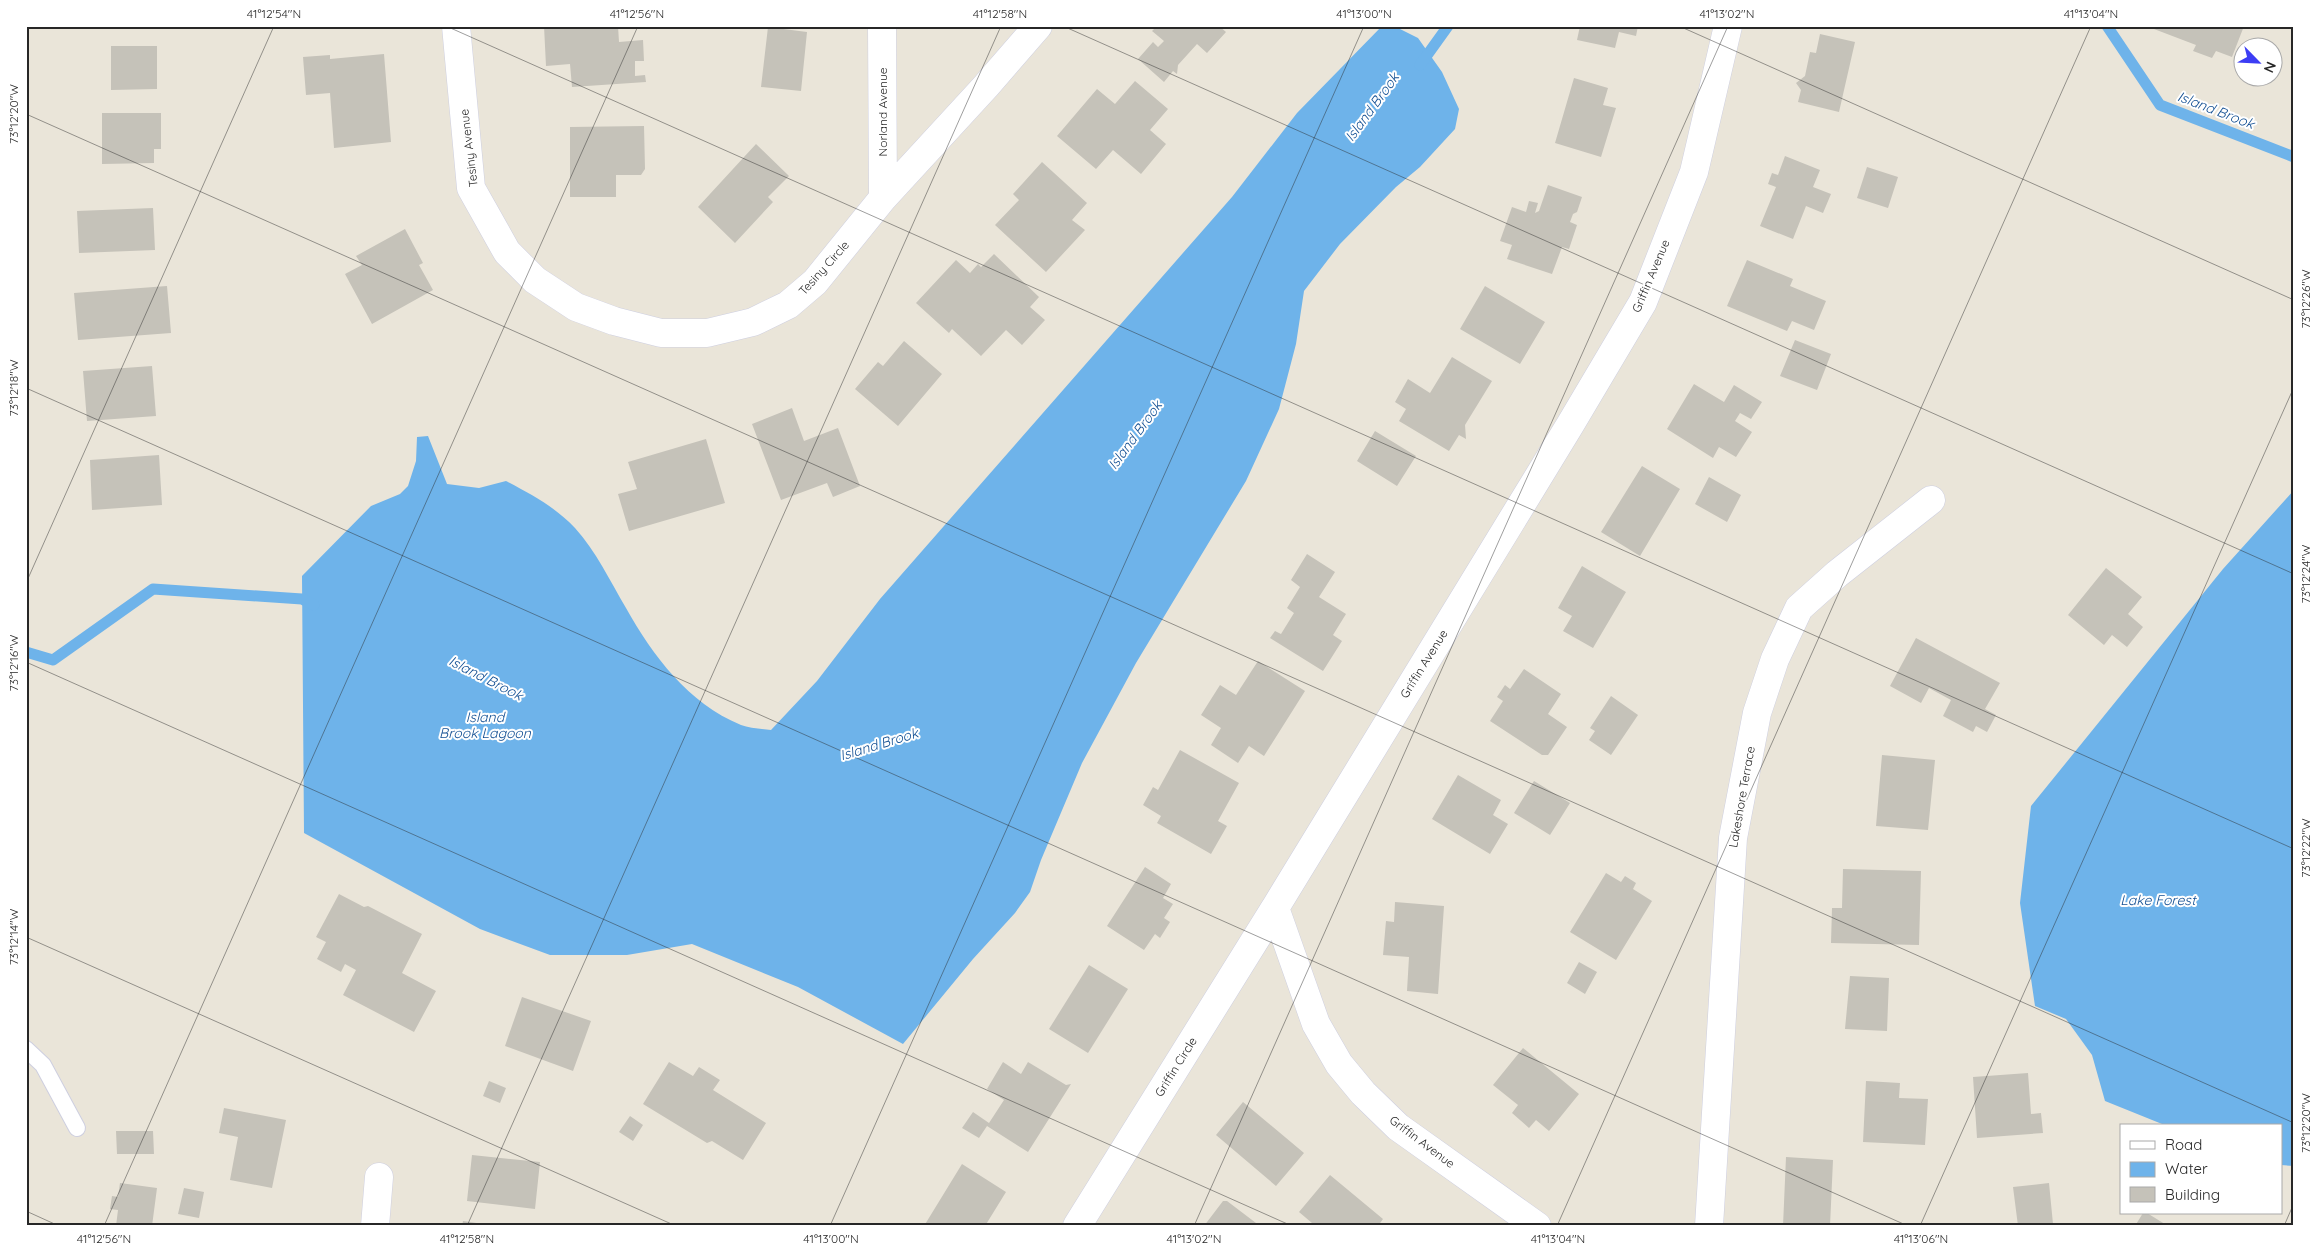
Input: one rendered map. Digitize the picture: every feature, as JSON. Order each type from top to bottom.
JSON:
[{"type":"street","name":"Tesiny Avenue","points":[[456,26],[471,188],[507,252],[536,280]]},
{"type":"street","name":"Norland Avenue","points":[[882,26],[883,198]]},
{"type":"street","name":"Tesiny Circle","points":[[536,280],[576,307],[614,321],[661,333],[707,333],[753,322],[788,306],[815,282],[883,198],[986,86],[1038,26]]},
{"type":"street","name":"Griffin Avenue","points":[[1537,1226],[1398,1127],[1363,1093],[1339,1064],[1316,1024],[1275,908],[1565,434],[1643,302],[1694,172],[1728,26]]},
{"type":"street","name":"Lakeshore Terrace","points":[[1709,1226],[1733,838],[1757,713],[1776,659],[1799,608],[1837,574],[1931,500]]},
{"type":"street","name":"Griffin Circle","points":[[1077,1226],[1275,908]]},
{"type":"street","points":[[375,1226],[379,1177]]},
{"type":"lane","points":[[26,1049],[43,1065],[78,1128]]},
{"type":"water","name":"Island Brook Lagoon","points":[[1382,26],[1394,26],[1418,38],[1442,72],[1459,109],[1455,129],[1420,167],[1396,187],[1340,244],[1304,291],[1296,344],[1279,409],[1246,481],[1136,663],[1082,763],[1041,860],[1030,892],[1015,913],[973,959],[903,1044],[798,987],[692,944],[627,955],[550,955],[480,929],[304,833],[302,576],[371,506],[400,494],[408,486],[416,461],[417,437],[428,436],[447,484],[479,488],[506,481],[559,513],[590,546],[648,643],[660,660],[688,691],[722,716],[741,725],[771,730],[817,681],[880,599],[1232,197],[1297,113]]},
{"type":"water","name":"Lake Forest","points":[[2294,490],[2294,1166],[2282,1165],[2282,1124],[2162,1124],[2105,1101],[2092,1055],[2066,1019],[2035,1006],[2020,903],[2031,806],[2223,569]]},
{"type":"building","points":[[544,26],[618,26],[619,42],[643,40],[644,61],[635,61],[635,76],[645,75],[646,82],[572,87],[570,64],[546,66]]},
{"type":"building","points":[[1157,26],[1219,26],[1226,32],[1207,53],[1197,44],[1178,65],[1177,74],[1173,71],[1164,82],[1138,59],[1153,42],[1158,47],[1164,41],[1152,31]]},
{"type":"building","points":[[1580,26],[1638,26],[1636,36],[1619,32],[1615,48],[1577,40]]},
{"type":"building","points":[[2155,26],[2244,26],[2239,38],[2232,38],[2232,57],[2216,51],[2212,58],[2193,51],[2196,45],[2154,29]]},
{"type":"building","points":[[768,27],[807,32],[801,91],[761,87]]},
{"type":"building","points":[[1820,34],[1855,42],[1839,112],[1798,102],[1801,90],[1796,83],[1805,76],[1810,52],[1816,53]]},
{"type":"building","points":[[111,46],[157,46],[157,89],[111,90]]},
{"type":"building","points":[[384,54],[391,142],[334,148],[330,93],[306,95],[303,57],[330,55],[330,59]]},
{"type":"building","points":[[1574,78],[1608,88],[1603,105],[1616,108],[1601,157],[1555,143]]},
{"type":"building","points":[[1135,81],[1168,109],[1150,130],[1166,144],[1141,174],[1113,150],[1096,169],[1057,136],[1097,89],[1115,104]]},
{"type":"building","points":[[102,113],[161,113],[161,149],[154,149],[154,163],[102,164]]},
{"type":"building","points":[[644,126],[645,169],[641,175],[616,175],[616,197],[570,197],[570,127]]},
{"type":"building","points":[[756,144],[789,176],[768,197],[773,202],[735,243],[698,207]]},
{"type":"building","points":[[1785,156],[1820,170],[1813,187],[1831,194],[1823,213],[1806,206],[1793,239],[1760,226],[1776,187],[1768,184],[1772,173],[1778,175]]},
{"type":"building","points":[[1042,162],[1087,203],[1072,220],[1085,230],[1046,272],[995,225],[1019,200],[1013,194]]},
{"type":"building","points":[[1867,167],[1898,177],[1888,208],[1857,198]]},
{"type":"building","points":[[1548,185],[1582,197],[1577,212],[1573,214],[1570,222],[1577,225],[1569,249],[1562,247],[1552,274],[1507,259],[1512,245],[1500,241],[1512,207],[1526,212],[1529,201],[1538,203],[1535,213],[1539,211]]},
{"type":"building","points":[[153,208],[155,250],[79,253],[77,211]]},
{"type":"building","points":[[405,229],[423,263],[419,265],[433,290],[372,324],[345,274],[362,265],[356,256]]},
{"type":"building","points":[[994,254],[1039,297],[1030,307],[1045,320],[1022,345],[1006,330],[981,356],[952,329],[949,333],[916,303],[956,260],[970,273],[978,264],[981,267]]},
{"type":"building","points":[[1747,260],[1793,279],[1790,286],[1826,301],[1814,330],[1792,321],[1787,331],[1727,306]]},
{"type":"building","points":[[167,286],[171,333],[78,340],[74,293]]},
{"type":"building","points":[[1485,286],[1545,322],[1520,364],[1460,329]]},
{"type":"building","points":[[1795,340],[1831,354],[1817,390],[1780,376]]},
{"type":"building","points":[[904,341],[942,374],[898,426],[855,389],[878,362],[883,366]]},
{"type":"building","points":[[1452,357],[1492,381],[1465,425],[1466,439],[1459,435],[1449,451],[1399,421],[1406,409],[1395,402],[1408,379],[1430,393]]},
{"type":"building","points":[[152,366],[156,416],[87,421],[83,371]]},
{"type":"building","points":[[1694,384],[1724,402],[1734,385],[1762,402],[1751,419],[1740,413],[1735,421],[1752,432],[1736,457],[1719,447],[1713,458],[1667,429]]},
{"type":"building","points":[[792,408],[804,441],[838,428],[860,486],[833,497],[827,483],[781,500],[752,424]]},
{"type":"building","points":[[1375,431],[1416,456],[1397,486],[1357,461]]},
{"type":"building","points":[[706,439],[725,503],[629,531],[618,494],[637,489],[628,462]]},
{"type":"building","points":[[159,455],[162,505],[92,510],[90,460]]},
{"type":"building","points":[[1642,466],[1680,489],[1640,556],[1601,532]]},
{"type":"building","points":[[1709,477],[1741,495],[1727,522],[1695,504]]},
{"type":"building","points":[[1307,554],[1335,572],[1319,597],[1346,614],[1333,635],[1342,641],[1323,671],[1270,638],[1275,631],[1281,634],[1294,613],[1287,608],[1300,587],[1291,580]]},
{"type":"building","points":[[1582,566],[1626,592],[1593,648],[1563,631],[1572,616],[1558,608]]},
{"type":"building","points":[[2106,568],[2142,597],[2128,614],[2143,627],[2127,647],[2112,635],[2104,645],[2068,615]]},
{"type":"building","points":[[1916,638],[2000,683],[1985,709],[1996,715],[1987,732],[1976,726],[1973,732],[1943,716],[1951,700],[1929,688],[1921,703],[1890,686]]},
{"type":"building","points":[[1258,661],[1305,691],[1264,756],[1249,746],[1238,763],[1211,745],[1221,728],[1201,715],[1220,685],[1236,695]]},
{"type":"building","points":[[1524,669],[1561,694],[1548,714],[1567,727],[1548,755],[1542,755],[1490,721],[1503,701],[1497,697],[1505,685],[1510,689]]},
{"type":"building","points":[[1611,696],[1638,715],[1611,755],[1589,740],[1595,731],[1590,728]]},
{"type":"building","points":[[1180,750],[1239,783],[1218,821],[1227,826],[1211,854],[1157,823],[1161,816],[1143,805],[1153,787],[1158,790]]},
{"type":"building","points":[[1882,755],[1935,760],[1928,830],[1876,826]]},
{"type":"building","points":[[1458,775],[1501,800],[1493,815],[1508,824],[1490,854],[1432,819]]},
{"type":"building","points":[[1534,781],[1570,803],[1550,835],[1514,813]]},
{"type":"building","points":[[1145,867],[1171,884],[1163,898],[1173,904],[1164,918],[1170,922],[1160,938],[1155,934],[1144,950],[1107,926]]},
{"type":"building","points":[[1843,869],[1921,871],[1919,945],[1831,943],[1832,908],[1842,908]]},
{"type":"building","points":[[1606,873],[1621,882],[1625,876],[1636,883],[1633,889],[1652,901],[1616,960],[1570,932]]},
{"type":"building","points":[[339,894],[364,907],[368,906],[422,934],[402,973],[436,991],[414,1032],[343,995],[356,970],[345,964],[341,972],[317,959],[326,942],[316,937]]},
{"type":"building","points":[[1395,902],[1444,906],[1438,994],[1407,991],[1409,957],[1383,955],[1386,921],[1394,922]]},
{"type":"building","points":[[1579,962],[1597,972],[1585,994],[1567,983]]},
{"type":"building","points":[[1089,965],[1128,989],[1088,1053],[1049,1029]]},
{"type":"building","points":[[1850,976],[1889,978],[1887,1031],[1845,1029]]},
{"type":"building","points":[[522,997],[591,1021],[573,1071],[505,1046]]},
{"type":"building","points":[[1523,1048],[1579,1094],[1549,1131],[1536,1120],[1529,1128],[1512,1113],[1518,1105],[1493,1085]]},
{"type":"building","points":[[669,1062],[693,1076],[699,1067],[720,1080],[713,1090],[766,1123],[743,1160],[712,1141],[707,1143],[643,1104]]},
{"type":"building","points":[[1003,1062],[1021,1074],[1028,1062],[1066,1085],[1071,1084],[1028,1152],[987,1126],[979,1138],[962,1128],[973,1112],[989,1123],[1004,1100],[987,1089]]},
{"type":"building","points":[[2028,1073],[2031,1114],[2041,1113],[2043,1133],[1977,1138],[1973,1077]]},
{"type":"building","points":[[489,1081],[506,1088],[500,1103],[483,1096]]},
{"type":"building","points":[[1866,1081],[1900,1083],[1899,1098],[1928,1099],[1925,1145],[1863,1142]]},
{"type":"building","points":[[1243,1102],[1304,1153],[1276,1186],[1216,1135]]},
{"type":"building","points":[[224,1108],[286,1120],[272,1188],[230,1180],[238,1137],[219,1133]]},
{"type":"building","points":[[630,1116],[643,1125],[633,1141],[619,1132]]},
{"type":"building","points":[[116,1131],[153,1131],[154,1154],[117,1154]]},
{"type":"building","points":[[472,1155],[540,1162],[535,1209],[467,1201]]},
{"type":"building","points":[[1786,1157],[1833,1160],[1830,1226],[1783,1226]]},
{"type":"building","points":[[962,1164],[1006,1192],[985,1226],[924,1226]]},
{"type":"building","points":[[1330,1175],[1383,1219],[1378,1226],[1310,1226],[1312,1223],[1299,1212]]},
{"type":"building","points":[[120,1183],[157,1188],[152,1226],[116,1226],[118,1210],[110,1209],[112,1196],[118,1197]]},
{"type":"building","points":[[2049,1183],[2053,1224],[2018,1226],[2013,1187]]},
{"type":"building","points":[[184,1188],[204,1192],[199,1218],[178,1214]]},
{"type":"building","points":[[1223,1201],[1227,1201],[1256,1223],[1254,1226],[1204,1226]]},
{"type":"building","points":[[2142,1214],[2149,1214],[2168,1226],[2135,1226]]},
{"type":"building","points":[[463,1221],[490,1225],[490,1226],[462,1226]]},
{"type":"waterway","name":"Island Brook","points":[[1420,65],[1448,26]]},
{"type":"waterway","name":"Island Brook","points":[[2107,26],[2160,105],[2294,157]]},
{"type":"waterway","name":"Island Brook","points":[[26,652],[53,660],[153,589],[302,599],[314,605]]}]
